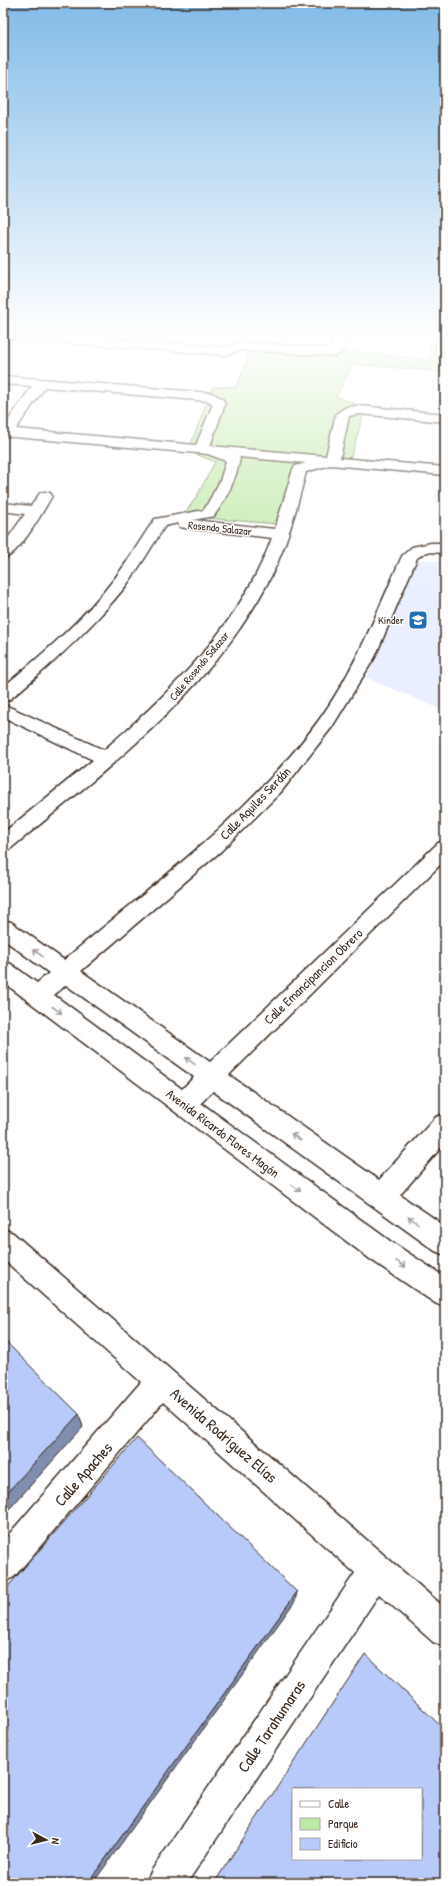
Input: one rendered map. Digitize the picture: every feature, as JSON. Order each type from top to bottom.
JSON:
[{"type":"street","points":[[5,432],[12,422]]},
{"type":"street","points":[[202,448],[212,422]]},
{"type":"street","points":[[332,460],[341,422]]},
{"type":"street","points":[[5,432],[445,470]]},
{"type":"street","points":[[3,696],[51,656],[98,608],[134,564],[160,522],[209,512],[224,490],[233,459],[202,448]]},
{"type":"street","name":"Calle Rosendo Salazar","points":[[3,844],[171,700],[222,641],[258,586],[280,534],[300,469],[332,460]]},
{"type":"street","points":[[3,554],[13,544],[45,496]]},
{"type":"street","points":[[3,507],[36,511]]},
{"type":"street","name":"Rosendo Salazar","points":[[160,522],[280,534]]},
{"type":"street","name":"Calle Aquiles Serdán","points":[[38,996],[214,846],[274,787],[326,723],[366,657],[410,556],[413,552],[436,548]]},
{"type":"street","points":[[3,710],[105,758]]},
{"type":"street","name":"Calle Emancipancion Obrero","points":[[183,1104],[445,848]]},
{"type":"street","points":[[3,928],[445,1242]]},
{"type":"street","name":"Avenida Ricardo Flores Magón","points":[[3,970],[380,1250],[445,1293]]},
{"type":"street","points":[[381,1197],[445,1125]]},
{"type":"street","name":"Avenida Rodríguez Elías","points":[[3,1242],[445,1630]]},
{"type":"street","name":"Calle Apaches","points":[[3,1566],[162,1381]]},
{"type":"street","name":"Calle Tarahumaras","points":[[165,1883],[377,1569]]},
{"type":"shaded area","name":"Kinder","points":[[417,559],[445,562],[445,711],[367,678]]},
{"type":"green space","points":[[199,422],[361,422],[351,457],[303,472],[288,525],[183,516],[197,496],[215,462],[188,451]]},
{"type":"building","points":[[3,1339],[79,1414],[3,1497]]},
{"type":"building","points":[[137,1438],[297,1592],[88,1883],[3,1883],[3,1592]]},
{"type":"building","points":[[365,1654],[445,1730],[445,1883],[214,1883]]},
{"type":"place","name":"Kinder","points":[[418,620]]}]
